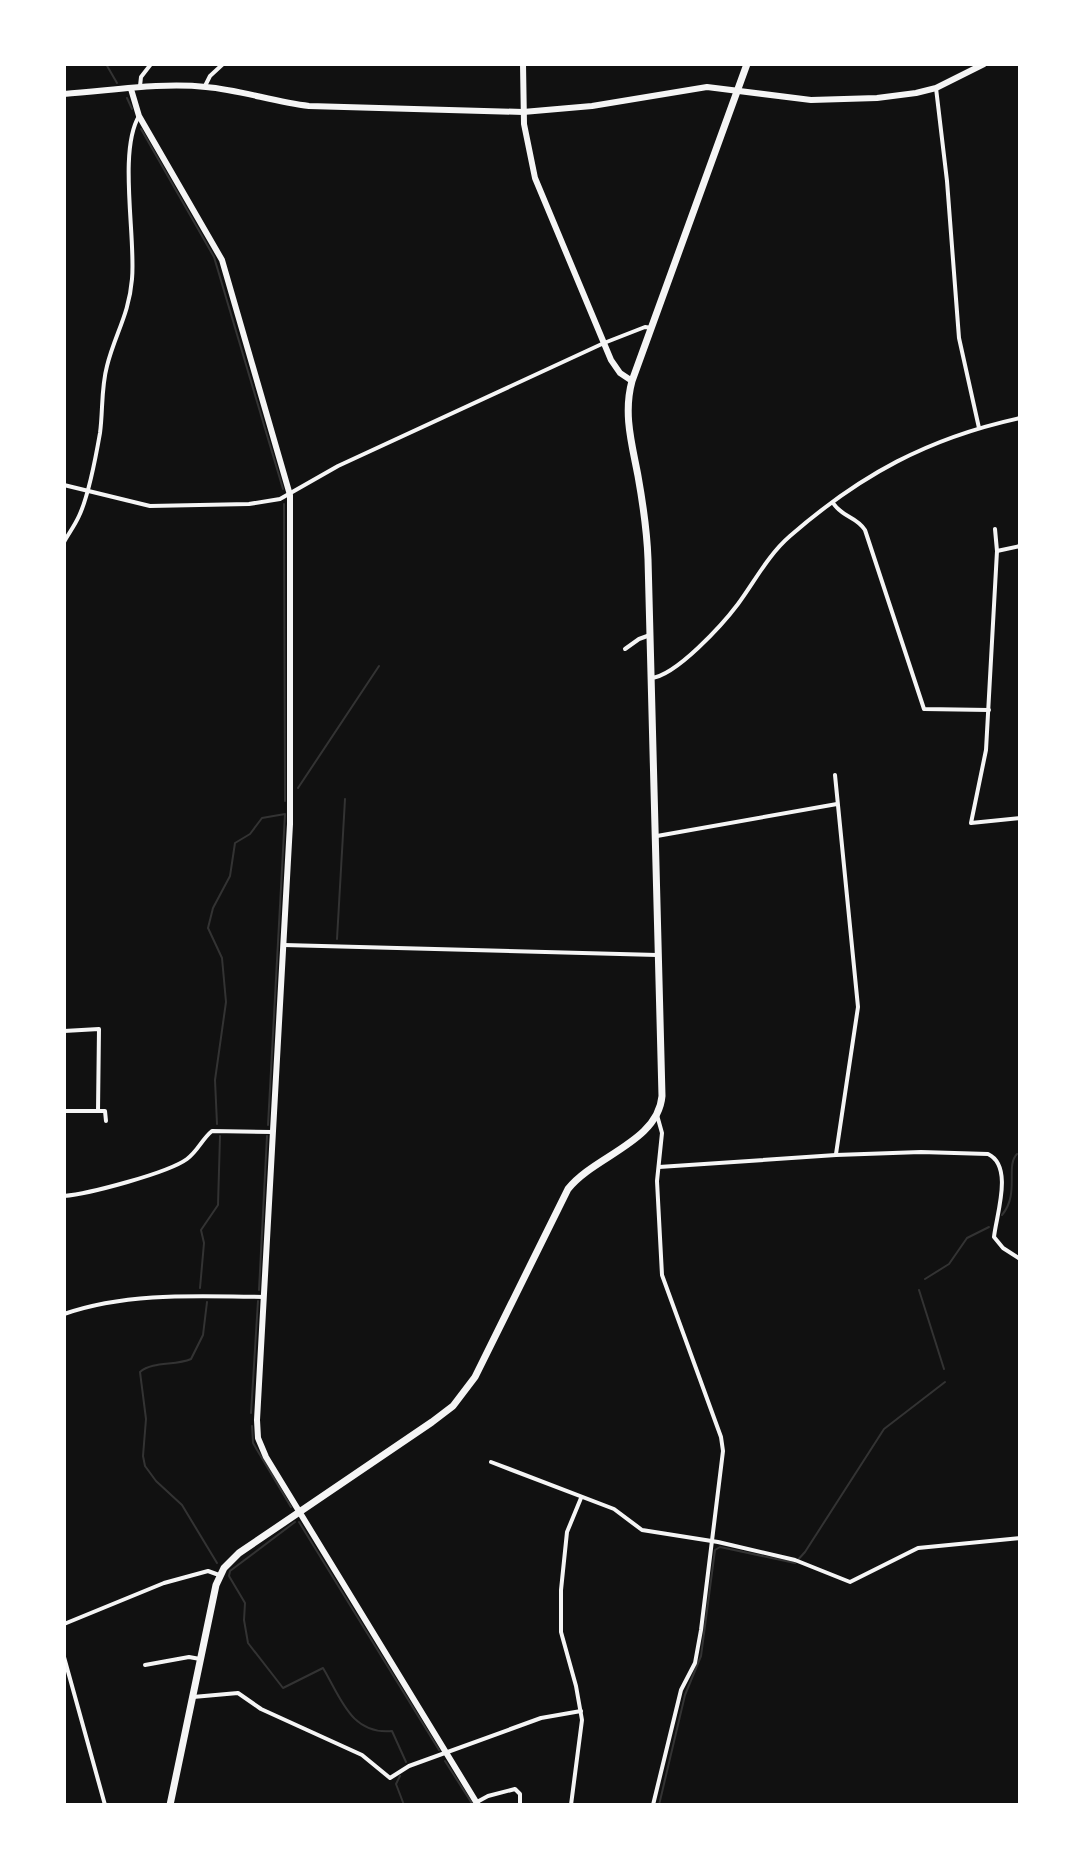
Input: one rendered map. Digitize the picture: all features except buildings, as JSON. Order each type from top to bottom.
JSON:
[{"type":"main road","points":[[170,1805],[219,1576],[233,1558],[432,1422],[459,1400],[481,1367],[568,1189],[643,1131],[657,1115],[662,1096],[648,541],[628,420],[632,381],[747,64]]},
{"type":"street","points":[[151,64],[135,89],[139,116],[222,260],[290,495],[290,816],[258,1438],[266,1457],[478,1804],[515,1789],[520,1794],[520,1805]]},
{"type":"street","points":[[205,86],[210,76],[223,64]]},
{"type":"street","points":[[523,64],[523,112],[535,178],[615,368],[632,381]]},
{"type":"street","points":[[64,94],[205,86],[309,106],[523,112],[592,106],[694,88],[739,89],[800,99],[830,100],[905,95],[936,88],[984,64]]},
{"type":"street","points":[[936,88],[959,338],[979,428]]},
{"type":"street","points":[[64,542],[80,516],[87,491],[100,433],[106,370],[123,325],[130,294],[130,162],[133,127],[139,116]]},
{"type":"street","points":[[64,485],[150,506],[271,501],[290,495],[338,466],[604,343],[645,327],[652,328]]},
{"type":"street","points":[[651,678],[671,669],[736,607],[776,550],[881,468],[979,428],[1020,418]]},
{"type":"street","points":[[833,503],[840,513],[858,521],[865,530],[924,709],[989,710]]},
{"type":"street","points":[[995,529],[997,551],[986,750],[971,823],[1020,818]]},
{"type":"street","points":[[997,551],[1020,546]]},
{"type":"street","points":[[625,649],[650,635]]},
{"type":"street","points":[[835,775],[858,1007],[836,1155]]},
{"type":"street","points":[[655,836],[838,804]]},
{"type":"street","points":[[284,945],[658,955]]},
{"type":"street","points":[[64,1031],[99,1029],[98,1111]]},
{"type":"street","points":[[64,1111],[105,1111],[106,1121]]},
{"type":"street","points":[[653,1805],[681,1690],[695,1663],[722,1443],[662,1275],[658,1207],[661,1125],[657,1115]]},
{"type":"street","points":[[64,1196],[90,1192],[180,1163],[198,1150],[212,1131],[272,1132]]},
{"type":"street","points":[[659,1167],[836,1155],[975,1152],[994,1156],[1000,1166],[1002,1185],[994,1237],[1003,1248],[1020,1259]]},
{"type":"street","points":[[64,1314],[90,1305],[126,1301],[198,1296],[264,1297]]},
{"type":"street","points":[[491,1462],[621,1513],[642,1530],[711,1541],[795,1560],[850,1582],[918,1548],[1020,1538]]},
{"type":"street","points":[[571,1805],[581,1739],[581,1711],[560,1623],[567,1532],[581,1498]]},
{"type":"street","points":[[64,1624],[164,1583],[208,1571],[219,1576]]},
{"type":"street","points":[[64,1657],[105,1805]]},
{"type":"street","points":[[145,1665],[189,1657],[200,1659]]},
{"type":"street","points":[[193,1697],[238,1693],[261,1709],[362,1755],[390,1778],[409,1766],[541,1718],[581,1711]]},
{"type":"waterway","points":[[106,64],[117,83]]},
{"type":"waterway","points":[[127,98],[132,109]]},
{"type":"waterway","points":[[141,129],[214,257],[283,489]]},
{"type":"waterway","points":[[284,504],[285,801]]},
{"type":"waterway","points":[[298,788],[379,666]]},
{"type":"waterway","points":[[337,939],[345,799]]},
{"type":"waterway","points":[[217,1124],[215,1080],[226,1002],[222,958],[208,928],[213,908],[230,876],[235,843],[250,834],[262,818],[285,814],[268,1125]]},
{"type":"waterway","points":[[200,1288],[204,1243],[201,1230],[218,1205],[220,1136]]},
{"type":"waterway","points":[[259,1290],[267,1136]]},
{"type":"waterway","points":[[1002,1215],[1010,1198],[1012,1166],[1017,1154]]},
{"type":"waterway","points":[[925,1279],[949,1264],[967,1238],[989,1227]]},
{"type":"waterway","points":[[919,1290],[944,1369]]},
{"type":"waterway","points":[[251,1413],[258,1301]]},
{"type":"waterway","points":[[207,1302],[203,1335],[191,1359],[151,1366],[140,1372],[146,1419],[143,1456],[145,1466],[156,1481],[182,1505],[217,1563]]},
{"type":"waterway","points":[[659,1805],[685,1695],[701,1656],[715,1550],[720,1547],[795,1563],[884,1429],[945,1382]]},
{"type":"waterway","points":[[252,1426],[253,1443],[291,1507]]},
{"type":"waterway","points":[[295,1522],[230,1571],[229,1576],[245,1603],[248,1643],[283,1688],[323,1668],[357,1721],[378,1731],[392,1731],[406,1762]]},
{"type":"waterway","points":[[299,1522],[439,1750]]},
{"type":"waterway","points":[[445,1761],[473,1805]]},
{"type":"waterway","points":[[400,1776],[396,1784],[404,1805]]}]
